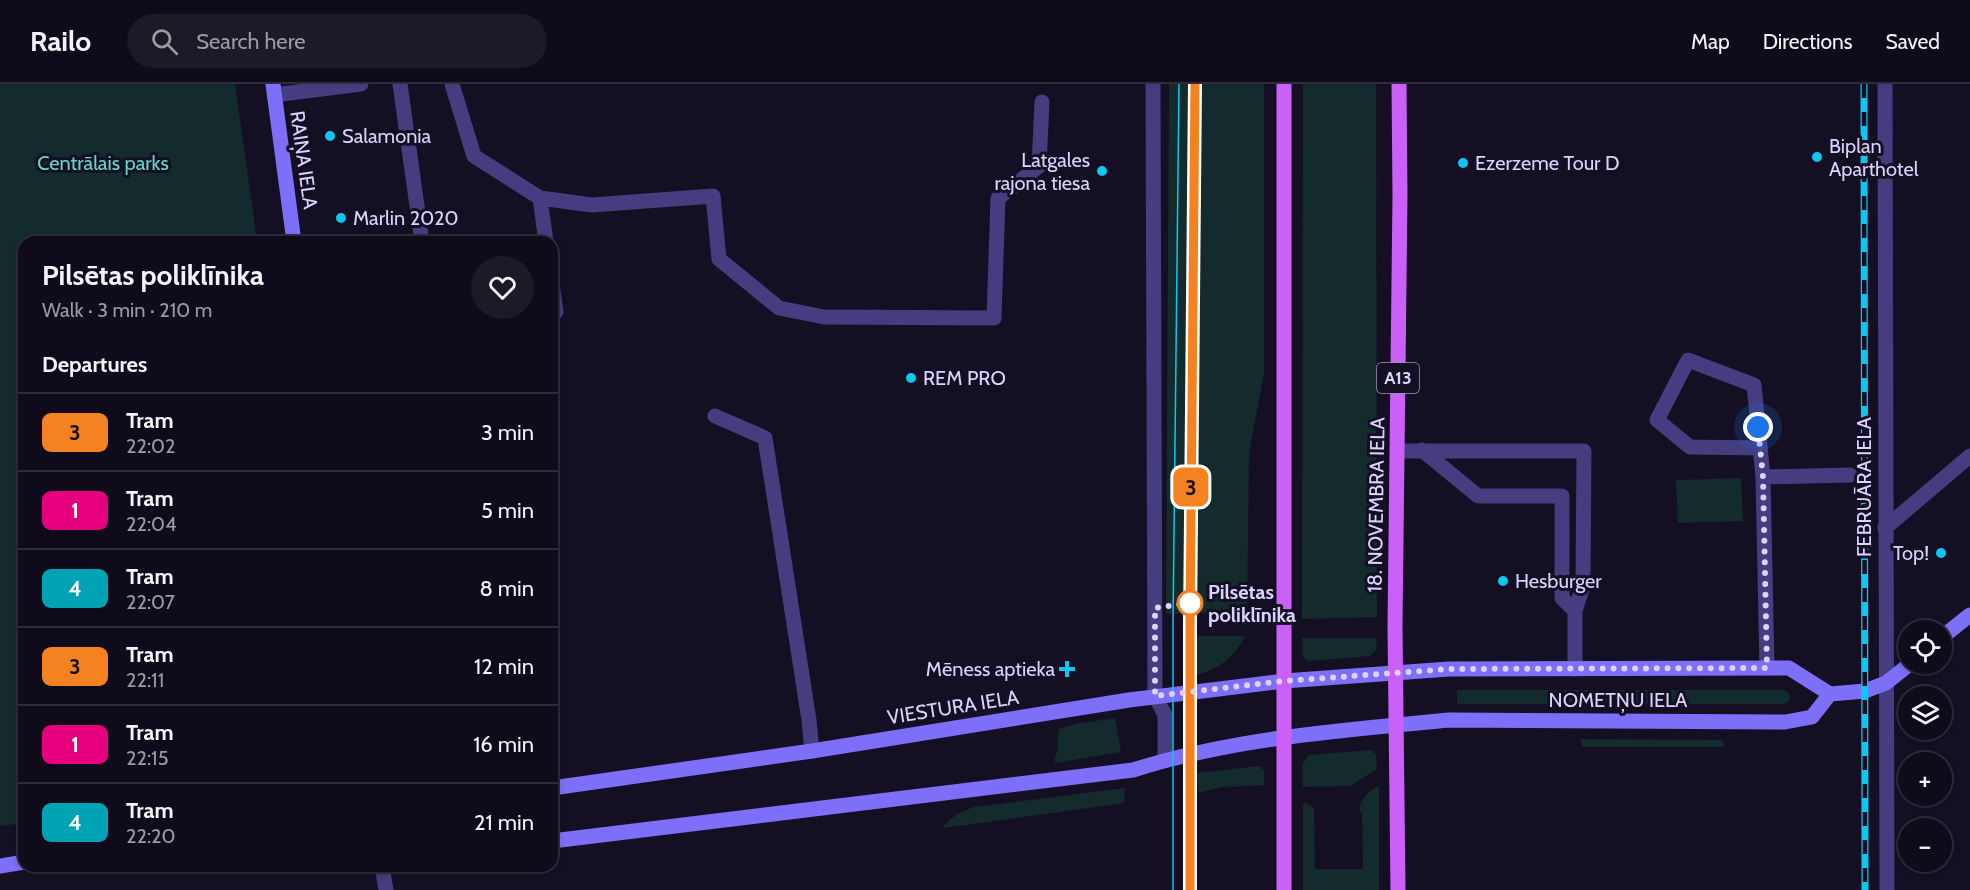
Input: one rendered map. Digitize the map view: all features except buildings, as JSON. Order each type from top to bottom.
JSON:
[{"type":"main road","points":[[1284,84],[1284,890]]},
{"type":"main road","name":"18. NOVEMBRA IELA","points":[[1398,890],[1396,672],[1399,84]]},
{"type":"street","points":[[274,89],[361,84]]},
{"type":"street","points":[[400,84],[421,236]]},
{"type":"street","points":[[452,84],[474,156],[540,198],[592,205],[712,196],[719,259],[779,308],[824,317],[994,318],[998,198],[1039,166],[1041,102]]},
{"type":"street","points":[[1153,84],[1155,696],[1165,715],[1165,760]]},
{"type":"street","name":"FEBRUĀRA IELA","points":[[1885,84],[1887,890]]},
{"type":"street","name":"RAIŅA IELA","points":[[274,89],[293,236]]},
{"type":"street","points":[[540,198],[545,236]]},
{"type":"street","points":[[1760,448],[1690,447],[1658,420],[1688,360],[1754,385],[1763,477],[1767,668]]},
{"type":"street","points":[[715,416],[765,438],[812,751]]},
{"type":"street","points":[[1422,450],[1478,496],[1562,496],[1562,598],[1575,610]]},
{"type":"street","points":[[1398,451],[1584,451],[1583,586],[1575,610],[1575,669]]},
{"type":"street","points":[[1885,528],[1970,456]]},
{"type":"street","points":[[1763,477],[1850,475]]},
{"type":"street","points":[[1952,629],[1970,615]]},
{"type":"street","name":"NOMETŅU IELA","points":[[1396,672],[1449,669],[1789,668],[1830,694],[1812,717],[1785,722],[1449,720],[1396,725]]},
{"type":"street","name":"VIESTURA IELA","points":[[558,787],[812,751],[1155,696],[1284,681],[1396,672]]},
{"type":"street","points":[[1830,694],[1865,691],[1886,683],[1898,673]]},
{"type":"street","points":[[558,840],[1133,770],[1165,760],[1285,738],[1396,725]]},
{"type":"street","points":[[0,866],[18,863]]},
{"type":"street","points":[[383,872],[386,890]]},
{"type":"green space","name":"Centrālais parks","points":[[0,84],[235,84],[256,236],[18,236],[18,824],[0,826]]},
{"type":"green space","points":[[1169,84],[1264,84],[1264,373],[1249,454],[1247,619],[1206,617],[1205,613],[1166,614]]},
{"type":"green space","points":[[1303,84],[1376,84],[1377,617],[1302,619]]},
{"type":"green space","points":[[1741,478],[1743,521],[1678,523],[1676,480]]},
{"type":"green space","points":[[1197,636],[1245,636],[1226,661],[1197,675]]},
{"type":"green space","points":[[1302,638],[1377,638],[1376,650],[1370,656],[1309,661],[1303,657]]},
{"type":"green space","points":[[1457,690],[1784,690],[1790,697],[1788,702],[1783,704],[1457,704]]},
{"type":"green space","points":[[1115,718],[1121,752],[1056,763],[1054,760],[1059,729],[1075,724]]},
{"type":"green space","points":[[1581,739],[1723,740],[1724,747],[1582,747]]},
{"type":"green space","points":[[1371,750],[1376,754],[1377,769],[1350,786],[1303,787],[1302,765],[1309,755]]},
{"type":"green space","points":[[1259,766],[1264,770],[1264,785],[1222,787],[1198,793],[1197,773]]},
{"type":"green space","points":[[1379,786],[1379,890],[1303,890],[1303,804],[1306,803],[1314,808],[1315,869],[1363,869],[1362,813],[1359,810],[1366,795]]},
{"type":"green space","points":[[1125,788],[1124,803],[943,828],[953,818],[974,807]]},
{"type":"tram line","points":[[1173,890],[1173,624],[1179,84]]},
{"type":"tram line","points":[[1190,890],[1195,84]]},
{"type":"tram line","name":"3","points":[[1190,890],[1195,84]]},
{"type":"railway","points":[[1864,84],[1865,890]]},
{"type":"place","name":"Salamonia","points":[[330,136]]},
{"type":"place","name":"Biplan Aparthotel","points":[[1817,157]]},
{"type":"place","name":"Ezerzeme Tour D","points":[[1463,163]]},
{"type":"place","name":"Latgales rajona tiesa","points":[[1102,171]]},
{"type":"place","name":"Marlin 2020","points":[[341,218]]},
{"type":"place","name":"REM PRO","points":[[911,378]]},
{"type":"place","name":"Top!","points":[[1941,553]]},
{"type":"place","name":"Hesburger","points":[[1503,581]]},
{"type":"place","name":"Pilsētas poliklīnika","points":[[1190,603]]},
{"type":"place","name":"Mēness aptieka","points":[[1067,669]]},
{"type":"route","points":[[1190,603],[1155,608],[1155,696],[1284,681],[1449,669],[1767,668],[1763,477],[1758,427]]}]
